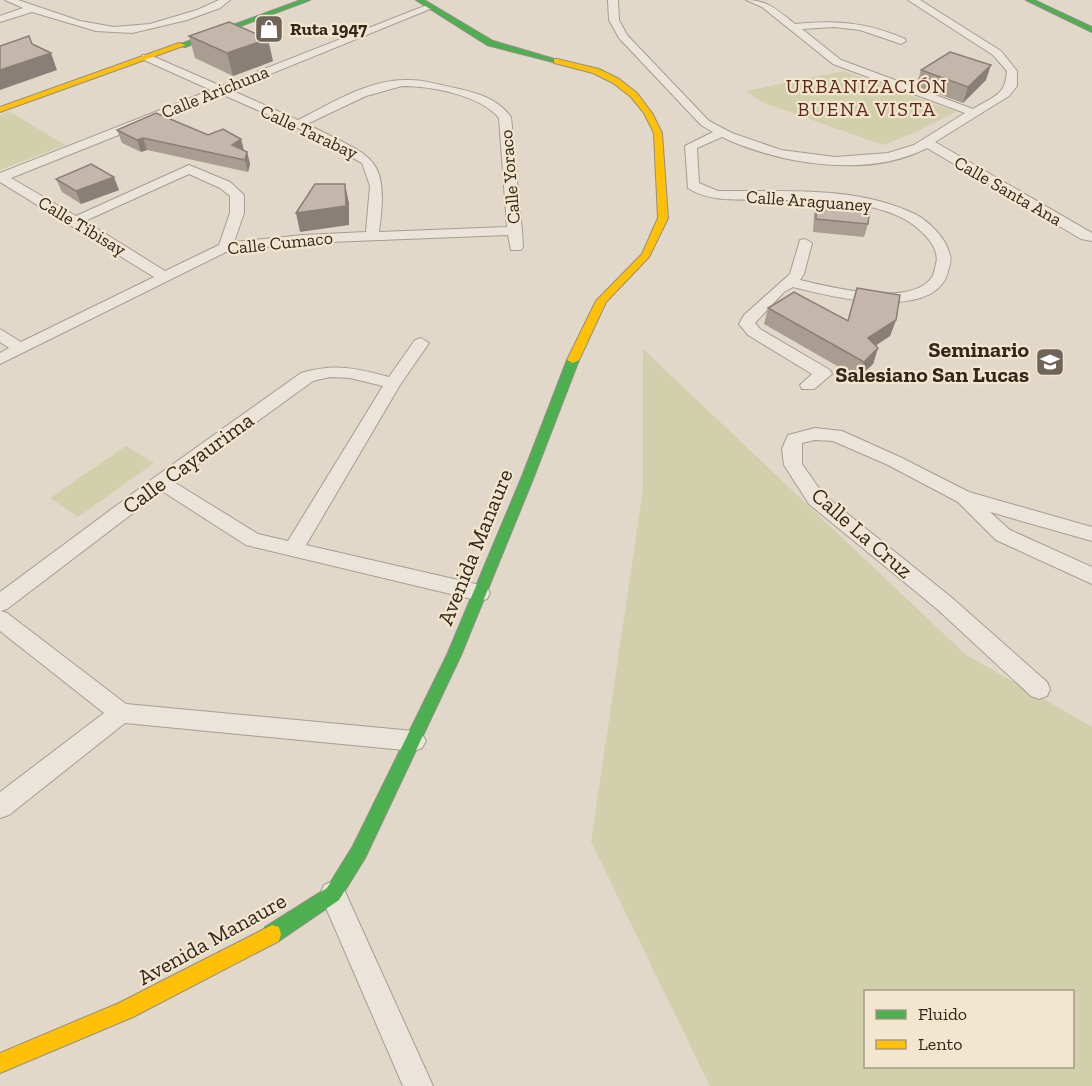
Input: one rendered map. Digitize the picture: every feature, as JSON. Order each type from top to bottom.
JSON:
[{"type":"street","points":[[10,0],[31,9],[84,25],[120,30],[149,27],[217,6],[225,0]]},
{"type":"street","points":[[0,104],[290,0]]},
{"type":"street","points":[[0,110],[307,0]]},
{"type":"street","points":[[613,0],[614,20],[623,36],[705,123],[721,133],[760,149],[783,155],[829,159],[890,156],[915,148],[974,113],[1011,86],[1012,71],[997,53],[914,0]]},
{"type":"street","points":[[751,0],[765,5],[837,62],[974,113]]},
{"type":"street","points":[[1029,0],[1092,30]]},
{"type":"street","points":[[1053,0],[1092,18]]},
{"type":"street","name":"Calle Arichuna","points":[[0,178],[425,4]]},
{"type":"street","name":"Avenida Manaure","points":[[0,1063],[136,1005],[261,941],[333,894],[359,852],[414,741],[480,593],[570,366],[601,301],[646,255],[656,237],[663,218],[658,133],[654,120],[632,92],[610,76],[490,43],[425,4]]},
{"type":"street","points":[[0,19],[31,9]]},
{"type":"street","points":[[791,27],[835,23],[859,25],[882,31],[901,41]]},
{"type":"street","name":"Calle Tarabay","points":[[147,57],[355,152],[375,169],[377,184],[372,236]]},
{"type":"street","name":"Calle Yoraco","points":[[298,124],[367,92],[402,83],[431,86],[492,103],[506,117],[516,247]]},
{"type":"street","name":"Calle Araguaney","points":[[721,133],[691,146],[693,185],[702,191],[718,195],[829,199],[876,205],[914,219],[939,245],[944,259],[942,273],[933,285],[918,293],[894,298],[846,296],[791,282],[797,274],[805,243]]},
{"type":"street","name":"Calle Santa Ana","points":[[926,142],[1090,238]]},
{"type":"street","points":[[75,221],[189,169],[225,185],[237,195],[237,213],[225,247]]},
{"type":"street","name":"Calle Tibisay","points":[[0,178],[163,276]]},
{"type":"street","name":"Calle Cumaco","points":[[0,359],[225,247],[303,239],[514,231]]},
{"type":"street","points":[[791,282],[765,302],[749,318],[747,324],[754,332],[824,374],[808,385]]},
{"type":"street","points":[[0,334],[20,349]]},
{"type":"street","points":[[294,548],[393,383],[421,343]]},
{"type":"street","name":"Calle Cayaurima","points":[[0,603],[161,482],[307,377],[326,370],[345,371],[393,383]]},
{"type":"street","name":"Calle La Cruz","points":[[963,497],[894,461],[836,435],[815,434],[794,439],[791,449],[793,465],[816,499],[944,603],[1039,689]]},
{"type":"street","points":[[161,482],[253,540],[480,593]]},
{"type":"street","points":[[963,497],[1092,534]]},
{"type":"street","points":[[963,497],[1004,535],[1092,576]]},
{"type":"street","points":[[0,619],[121,713],[414,741]]},
{"type":"street","points":[[0,807],[121,713]]},
{"type":"street","points":[[333,894],[418,1086]]},
{"type":"shaded area","points":[[844,71],[956,112],[914,133],[883,145],[764,103],[745,91]]},
{"type":"shaded area","points":[[9,111],[65,145],[0,170],[0,115]]},
{"type":"shaded area","points":[[643,349],[965,654],[1092,727],[1092,1086],[710,1086],[591,842],[643,489]]},
{"type":"shaded area","points":[[126,446],[154,463],[78,517],[50,498]]},
{"type":"building","points":[[229,22],[268,39],[227,53],[189,36]]},
{"type":"building","points":[[29,36],[32,44],[51,53],[0,70],[0,46]]},
{"type":"building","points":[[950,52],[991,65],[968,87],[921,70]]},
{"type":"building","points":[[156,113],[208,135],[223,129],[241,139],[232,145],[247,152],[245,160],[143,138],[137,140],[117,130]]},
{"type":"building","points":[[91,164],[114,177],[76,191],[56,179]]},
{"type":"building","points":[[315,184],[345,184],[346,206],[296,213]]},
{"type":"building","points":[[817,201],[870,206],[868,224],[816,219]]},
{"type":"building","points":[[857,288],[900,295],[896,320],[868,338],[878,348],[864,362],[768,308],[794,292],[848,321]]},
{"type":"traffic: fast","points":[[182,45],[307,0]]},
{"type":"traffic: fast","points":[[419,0],[490,43],[557,61]]},
{"type":"traffic: fast","points":[[1029,0],[1092,30]]},
{"type":"traffic: fast","points":[[272,934],[333,894],[359,852],[454,655],[527,479],[573,360]]},
{"type":"traffic: slow","points":[[0,110],[182,45]]},
{"type":"traffic: slow","points":[[557,61],[596,71],[616,81],[634,95],[648,113],[658,133],[663,218],[646,255],[601,301],[573,360]]},
{"type":"traffic: slow","points":[[0,1063],[126,1010],[272,934]]},
{"type":"place","name":"Ruta 1947","points":[[269,29]]},
{"type":"place","name":"Seminario Salesiano San Lucas","points":[[1050,362]]},
{"type":"district","name":"URBANIZACIÓN BUENA VISTA","points":[[867,98]]}]
